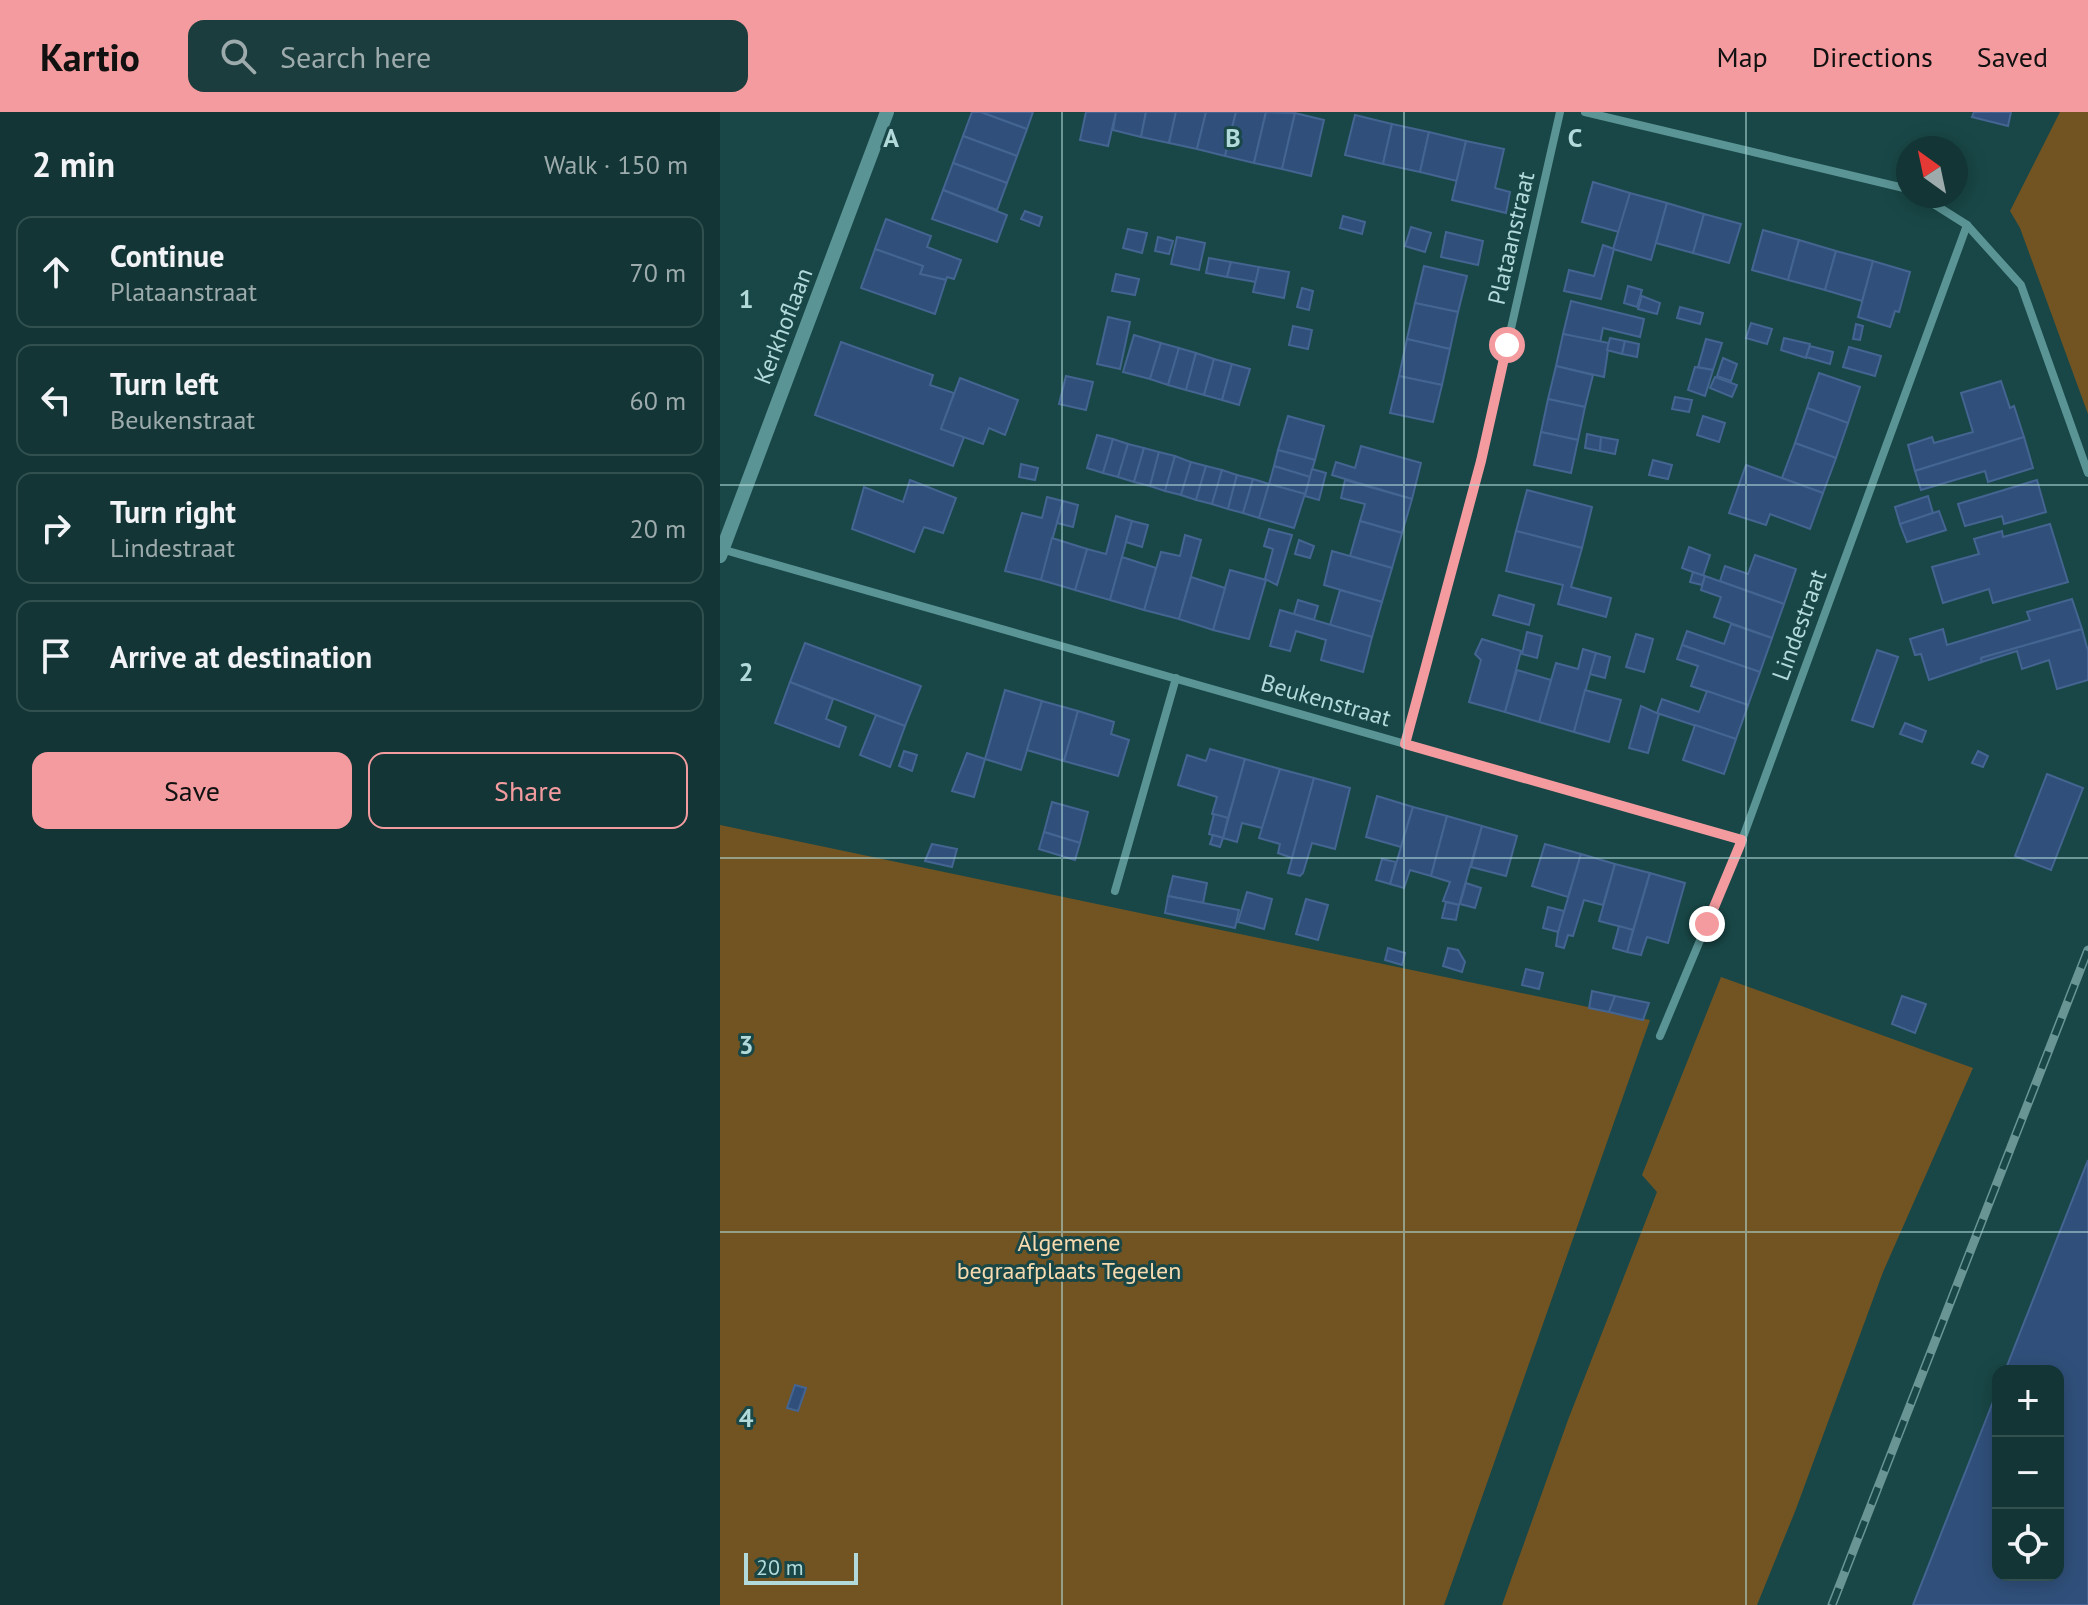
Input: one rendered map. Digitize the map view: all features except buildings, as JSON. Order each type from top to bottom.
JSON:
[{"type":"street","name":"Kerkhoflaan","points":[[721,552],[887,112]]},
{"type":"street","name":"Plataanstraat","points":[[1405,744],[1481,461],[1560,112]]},
{"type":"street","points":[[1585,112],[1896,186]]},
{"type":"street","points":[[1940,208],[1967,225],[2021,285],[2088,473]]},
{"type":"street","name":"Lindestraat","points":[[1660,1036],[1742,840],[1967,225]]},
{"type":"street","name":"Beukenstraat","points":[[721,552],[1742,840]]},
{"type":"street","points":[[1115,891],[1176,678]]},
{"type":"green space","points":[[2060,112],[2088,112],[2088,414],[2020,228],[2010,211]]},
{"type":"green space","name":"Algemene begraafplaats Tegelen","points":[[720,825],[1650,1020],[1444,1605],[720,1605]]},
{"type":"green space","points":[[1721,977],[1973,1068],[1883,1272],[1796,1509],[1757,1605],[1502,1605],[1568,1420],[1657,1192],[1642,1175]]},
{"type":"railway","points":[[1832,1605],[2088,950]]},
{"type":"route","points":[[1507,345],[1481,461],[1405,744],[1742,840],[1707,924]]}]
